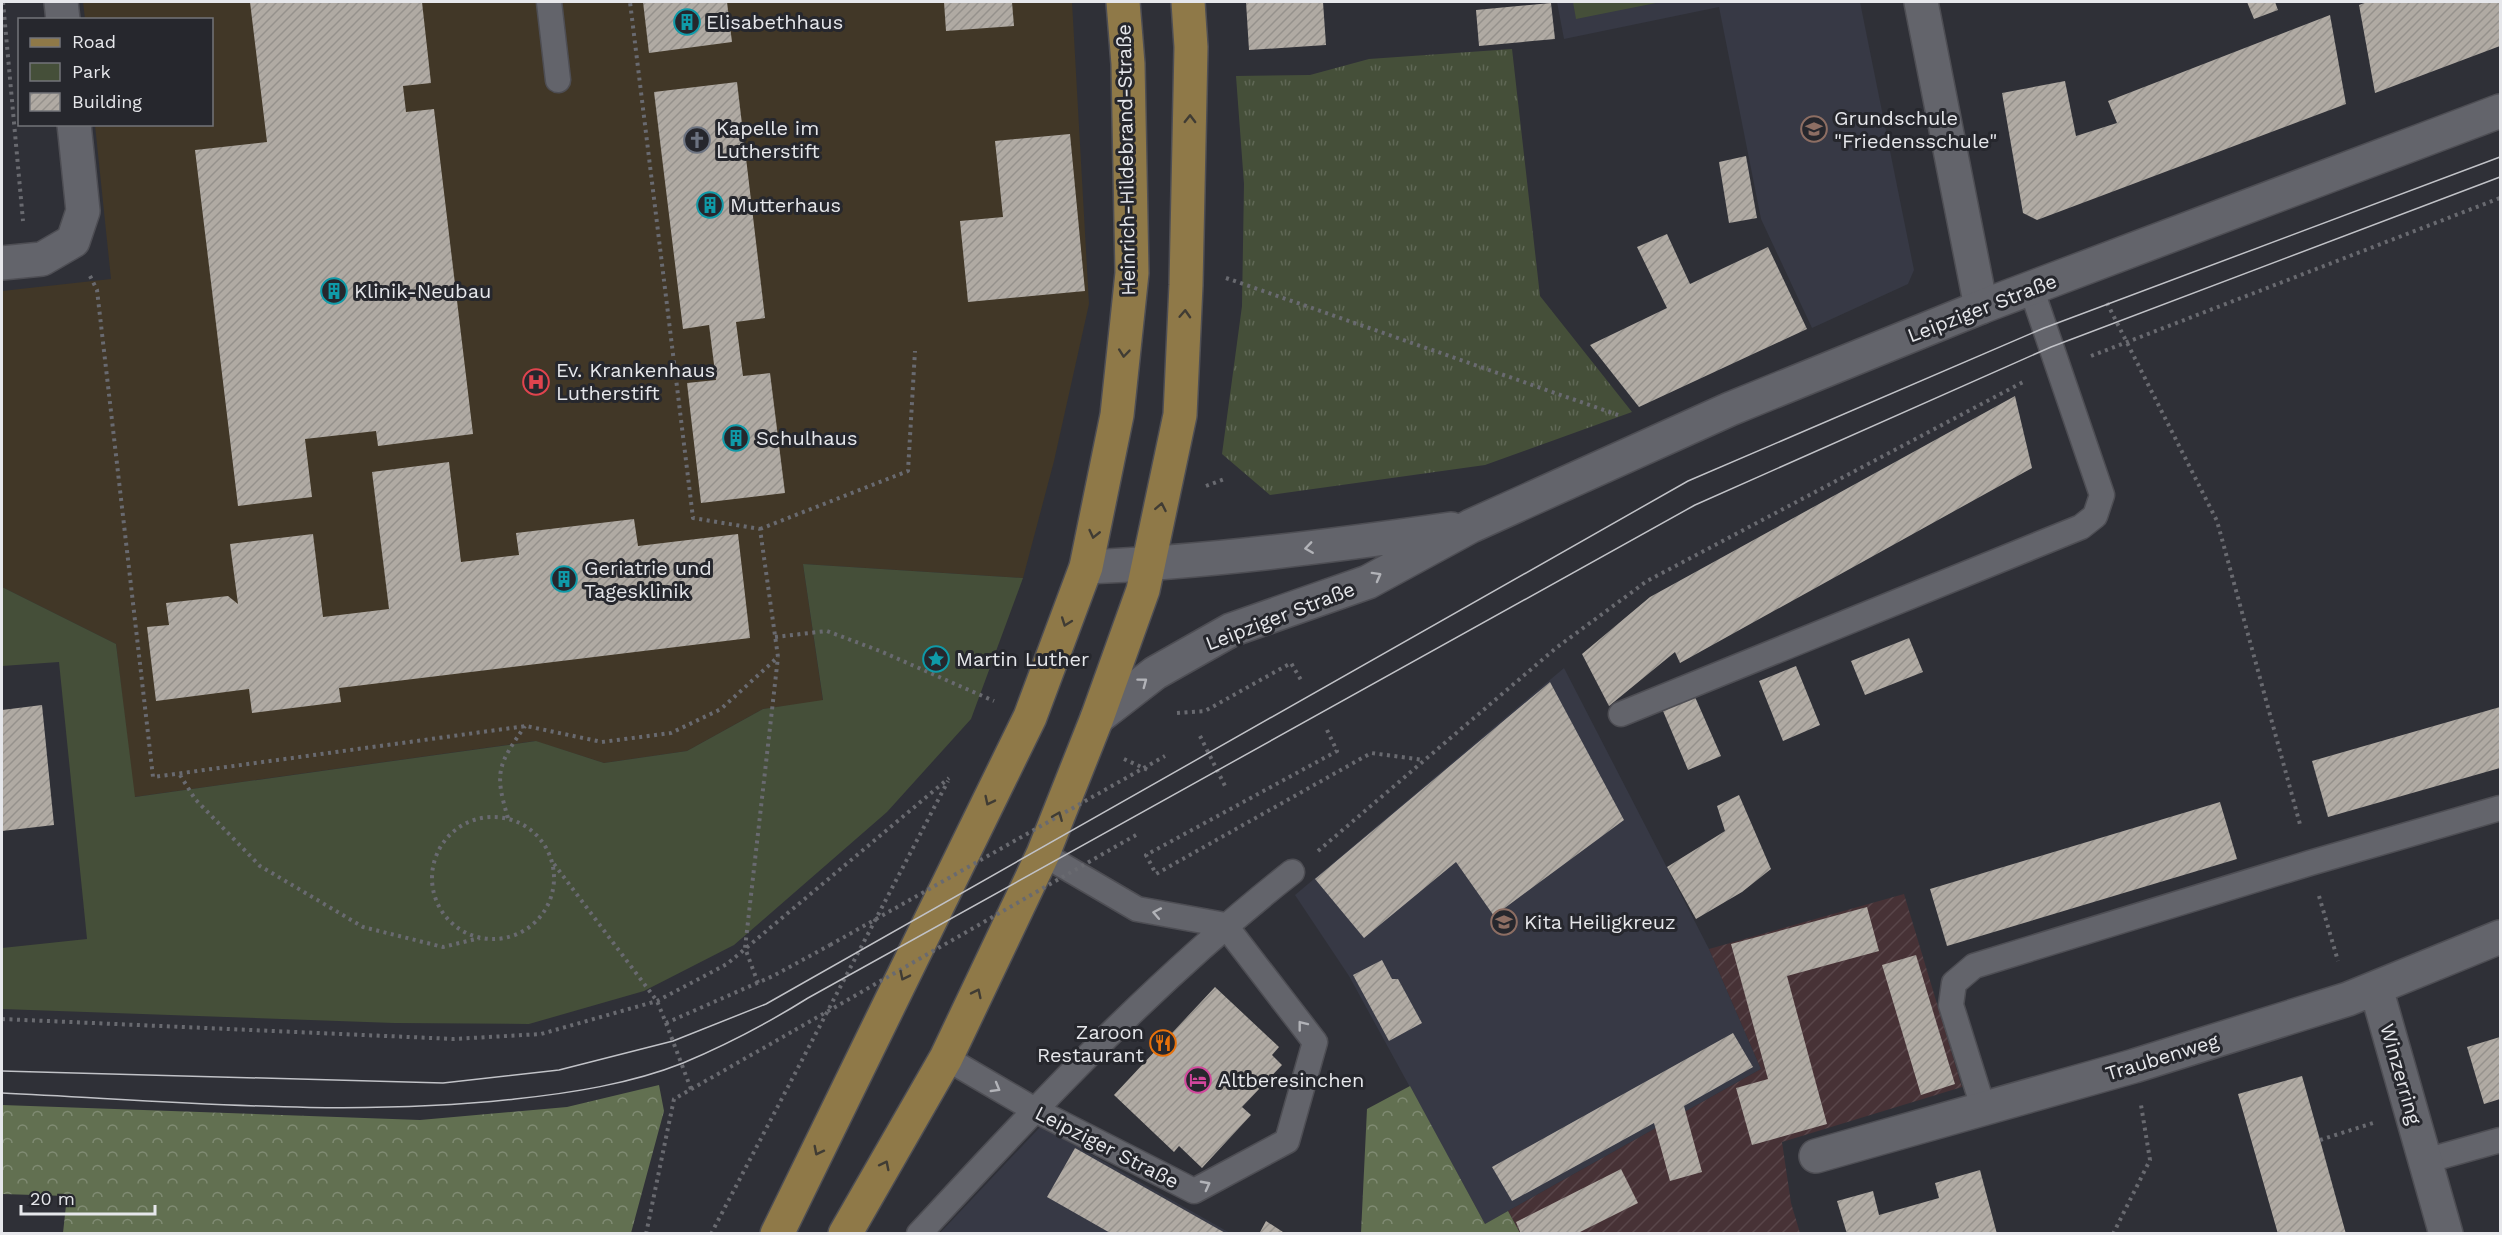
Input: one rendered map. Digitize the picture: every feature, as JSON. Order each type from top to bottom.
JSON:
[{"type":"main road","name":"Heinrich-Hildebrand-Straße","points":[[1086,567],[1117,415],[1132,273],[1128,64],[1123,2]]},
{"type":"main road","points":[[845,1233],[946,1058],[1043,854],[1097,718],[1150,564],[1180,415],[1187,273],[1191,46],[1188,2]]},
{"type":"main road","points":[[777,1233],[1030,717],[1086,567]]},
{"type":"street","points":[[61,2],[63,18]]},
{"type":"street","points":[[1921,2],[1981,307]]},
{"type":"street","name":"Leipziger Straße","points":[[1097,718],[1155,673],[1231,630],[1368,582],[1471,526],[1730,409],[1981,307],[2500,111]]},
{"type":"street","points":[[2,263],[42,259],[74,242],[83,211],[74,126]]},
{"type":"street","name":"Leipziger Straße","points":[[1086,567],[1150,564],[1302,549],[1471,526]]},
{"type":"street","name":"Traubenweg","points":[[1816,1156],[2134,1066],[2362,993],[2500,937]]},
{"type":"street","name":"Winzerring","points":[[2362,993],[2411,1111],[2446,1233]]},
{"type":"lane","points":[[549,2],[558,80]]},
{"type":"lane","points":[[1621,714],[2081,527],[2095,516],[2102,495],[2031,288]]},
{"type":"lane","points":[[1983,1107],[1951,1005],[1954,983],[1974,966],[2310,863],[2500,808]]},
{"type":"lane","points":[[1043,854],[1137,909],[1225,925]]},
{"type":"lane","points":[[919,1233],[1035,1110],[1225,925],[1292,872]]},
{"type":"lane","name":"Leipziger Straße","points":[[946,1058],[1035,1110],[1194,1191],[1287,1141],[1315,1042],[1225,925]]},
{"type":"lane","points":[[2426,1161],[2500,1140]]},
{"type":"path","points":[[3,2],[23,230],[74,242],[97,290],[153,777],[525,726],[602,741],[671,733],[721,709],[778,657]]},
{"type":"path","points":[[630,2],[693,518],[760,529],[908,471],[915,351]]},
{"type":"path","points":[[1292,872],[1556,648],[1647,581],[2008,388],[2500,198]]},
{"type":"path","points":[[2089,268],[2217,521],[2310,863],[2362,993]]},
{"type":"path","points":[[1224,278],[1619,415]]},
{"type":"path","points":[[758,983],[746,948],[778,657],[760,529]]},
{"type":"path","points":[[775,637],[827,631],[880,651],[989,699]]},
{"type":"path","points":[[1177,713],[1204,711],[1291,663],[1301,680]]},
{"type":"path","points":[[508,818],[499,787],[502,758],[525,726]]},
{"type":"path","points":[[1327,730],[1337,751],[1146,855],[1156,874],[1371,753],[1424,760]]},
{"type":"path","points":[[1200,736],[1225,786]]},
{"type":"path","points":[[666,1023],[758,983],[830,945],[1165,756]]},
{"type":"path","points":[[180,775],[195,799],[260,866],[363,927],[443,947],[481,938],[506,938],[529,929],[542,916],[551,901],[555,885],[554,864]]},
{"type":"path","points":[[2,1019],[454,1039],[541,1034],[657,1000],[727,964],[949,778],[711,1233]]},
{"type":"path","points":[[481,938],[467,934],[449,922],[436,902],[431,881],[433,861],[446,837],[464,823],[488,816],[508,818],[530,828],[546,844],[554,864],[657,1000],[691,1089]]},
{"type":"path","points":[[646,1233],[674,1099],[1136,835]]},
{"type":"path","points":[[2113,1233],[2150,1160],[2134,1066]]},
{"type":"path","points":[[2320,1140],[2411,1111]]},
{"type":"shaded area","name":"Ev. Krankenhaus Lutherstift","points":[[83,2],[1072,2],[1089,304],[1054,461],[1023,578],[803,564],[823,701],[763,709],[687,751],[604,763],[535,741],[134,797],[116,644],[2,587],[2,291],[111,279],[95,126],[213,126],[213,18],[85,18]]},
{"type":"shaded area","name":"Grundschule \"Friedensschule\"","points":[[1557,2],[1860,2],[1914,270],[1908,284],[1812,328],[1761,219],[1719,7],[1564,39]]},
{"type":"shaded area","name":"Kita Heiligkreuz","points":[[1564,668],[1709,949],[1761,1069],[1485,1224],[1349,976],[1295,895]]},
{"type":"shaded area","points":[[1904,894],[1962,1087],[1782,1142],[1791,1203],[1800,1233],[1520,1233],[1508,1211],[1761,1069],[1709,949]]},
{"type":"shaded area","points":[[1041,1126],[1230,1233],[939,1234]]},
{"type":"green space","points":[[1573,2],[1661,2],[1576,19]]},
{"type":"green space","points":[[1512,49],[1540,296],[1632,412],[1485,465],[1270,495],[1222,454],[1242,306],[1244,184],[1236,76],[1310,75],[1369,59]]},
{"type":"green space","points":[[803,564],[1023,578],[971,719],[887,812],[734,945],[644,991],[529,1024],[394,1023],[2,1009],[2,948],[87,939],[59,662],[2,666],[2,587],[116,644],[135,797],[536,741],[604,763],[687,751],[763,709],[823,700]]},
{"type":"green space","points":[[659,1085],[664,1111],[631,1233],[63,1233],[67,1196],[2,1194],[2,1105],[420,1120],[567,1107]]},
{"type":"green space","points":[[1410,1086],[1485,1224],[1508,1211],[1520,1233],[1361,1233],[1367,1109]]},
{"type":"building","name":"Klinik-Neubau","points":[[250,2],[422,2],[431,83],[403,86],[406,112],[434,109],[473,434],[378,446],[376,431],[305,439],[312,497],[238,506],[195,150],[267,142]]},
{"type":"building","name":"Elisabethhaus","points":[[643,2],[727,2],[732,42],[649,53]]},
{"type":"building","points":[[944,2],[1012,2],[1014,26],[946,31]]},
{"type":"building","points":[[1246,2],[1323,2],[1326,45],[1249,50]]},
{"type":"building","points":[[2247,2],[2275,2],[2278,10],[2254,19]]},
{"type":"building","points":[[2367,2],[2500,2],[2500,46],[2375,93],[2359,5]]},
{"type":"building","points":[[1551,3],[1555,39],[1479,46],[1476,10]]},
{"type":"building","points":[[2330,15],[2346,104],[2037,220],[2023,213],[2002,93],[2065,81],[2076,136],[2117,123],[2108,101]]},
{"type":"building","name":"Mutterhaus","points":[[737,82],[765,318],[736,322],[743,376],[770,373],[785,493],[701,503],[687,383],[716,380],[709,325],[683,329],[654,92]]},
{"type":"building","points":[[1070,134],[1085,291],[968,302],[960,221],[1003,217],[995,141]]},
{"type":"building","points":[[1746,156],[1757,218],[1729,223],[1719,162]]},
{"type":"building","points":[[1667,234],[1690,284],[1768,247],[1807,329],[1639,407],[1590,345],[1667,308],[1637,247]]},
{"type":"building","points":[[2015,396],[2032,468],[1680,663],[1675,652],[1609,706],[1582,654],[1650,597]]},
{"type":"building","name":"Geriatrie und Tagesklinik","points":[[449,462],[461,562],[519,555],[516,533],[634,519],[638,546],[738,534],[750,638],[339,688],[341,702],[252,713],[249,689],[156,701],[147,627],[169,625],[166,603],[228,596],[238,604],[230,544],[313,534],[323,617],[389,609],[372,472]]},
{"type":"building","points":[[1909,638],[1923,672],[1865,695],[1851,661]]},
{"type":"building","points":[[1796,666],[1820,725],[1783,741],[1759,681]]},
{"type":"building","points":[[1550,682],[1624,820],[1494,916],[1456,862],[1364,938],[1315,879]]},
{"type":"building","points":[[1695,697],[1721,756],[1688,770],[1663,711]]},
{"type":"building","points":[[42,705],[54,825],[2,831],[2,710]]},
{"type":"building","points":[[2500,707],[2500,768],[2328,817],[2312,761]]},
{"type":"building","points":[[1739,795],[1771,869],[1742,892],[1696,919],[1667,867],[1725,831],[1717,806]]},
{"type":"building","points":[[2220,802],[2237,859],[1947,946],[1930,889]]},
{"type":"building","points":[[1867,907],[1879,951],[1787,976],[1827,1124],[1752,1145],[1736,1088],[1768,1079],[1731,944]]},
{"type":"building","points":[[1916,955],[1955,1084],[1921,1095],[1882,965]]},
{"type":"building","points":[[1382,960],[1392,979],[1398,979],[1422,1023],[1389,1041],[1353,975]]},
{"type":"building","name":"Altberesinchen","points":[[1215,987],[1279,1047],[1272,1055],[1282,1065],[1242,1107],[1251,1115],[1202,1168],[1179,1146],[1174,1152],[1114,1095]]},
{"type":"building","points":[[1733,1033],[1753,1067],[1684,1106],[1702,1172],[1670,1181],[1654,1123],[1512,1201],[1492,1167]]},
{"type":"building","points":[[2500,1037],[2500,1099],[2484,1104],[2467,1047]]},
{"type":"building","points":[[2302,1076],[2346,1234],[2278,1234],[2238,1094]]},
{"type":"building","points":[[1075,1148],[1227,1234],[1112,1234],[1047,1197]]},
{"type":"building","points":[[1621,1169],[1638,1203],[1576,1234],[1521,1234],[1516,1222]]},
{"type":"building","points":[[1980,1170],[1997,1234],[1847,1234],[1837,1201],[1873,1191],[1879,1215],[1939,1198],[1935,1183]]},
{"type":"building","points":[[1266,1221],[1286,1234],[1259,1234]]},
{"type":"tram line","points":[[2,1071],[443,1083],[559,1070],[673,1041],[766,1004],[1688,481],[2044,328],[2500,157]]},
{"type":"tram line","points":[[2,1093],[323,1108],[451,1105],[579,1091],[642,1077],[683,1063],[762,1025],[1695,505],[2051,347],[2500,177]]},
{"type":"place","name":"Elisabethhaus","points":[[687,22]]},
{"type":"place","name":"Grundschule \"Friedensschule\"","points":[[1814,129]]},
{"type":"place","name":"Kapelle im Lutherstift","points":[[697,140]]},
{"type":"place","name":"Mutterhaus","points":[[710,205]]},
{"type":"place","name":"Klinik-Neubau","points":[[334,291]]},
{"type":"place","name":"Ev. Krankenhaus Lutherstift","points":[[536,382]]},
{"type":"place","name":"Schulhaus","points":[[736,438]]},
{"type":"place","name":"Geriatrie und Tagesklinik","points":[[564,579]]},
{"type":"place","name":"Martin Luther","points":[[936,659]]},
{"type":"place","name":"Kita Heiligkreuz","points":[[1504,922]]},
{"type":"place","name":"Zaroon Restaurant","points":[[1163,1043]]},
{"type":"place","name":"Altberesinchen","points":[[1198,1080]]}]
